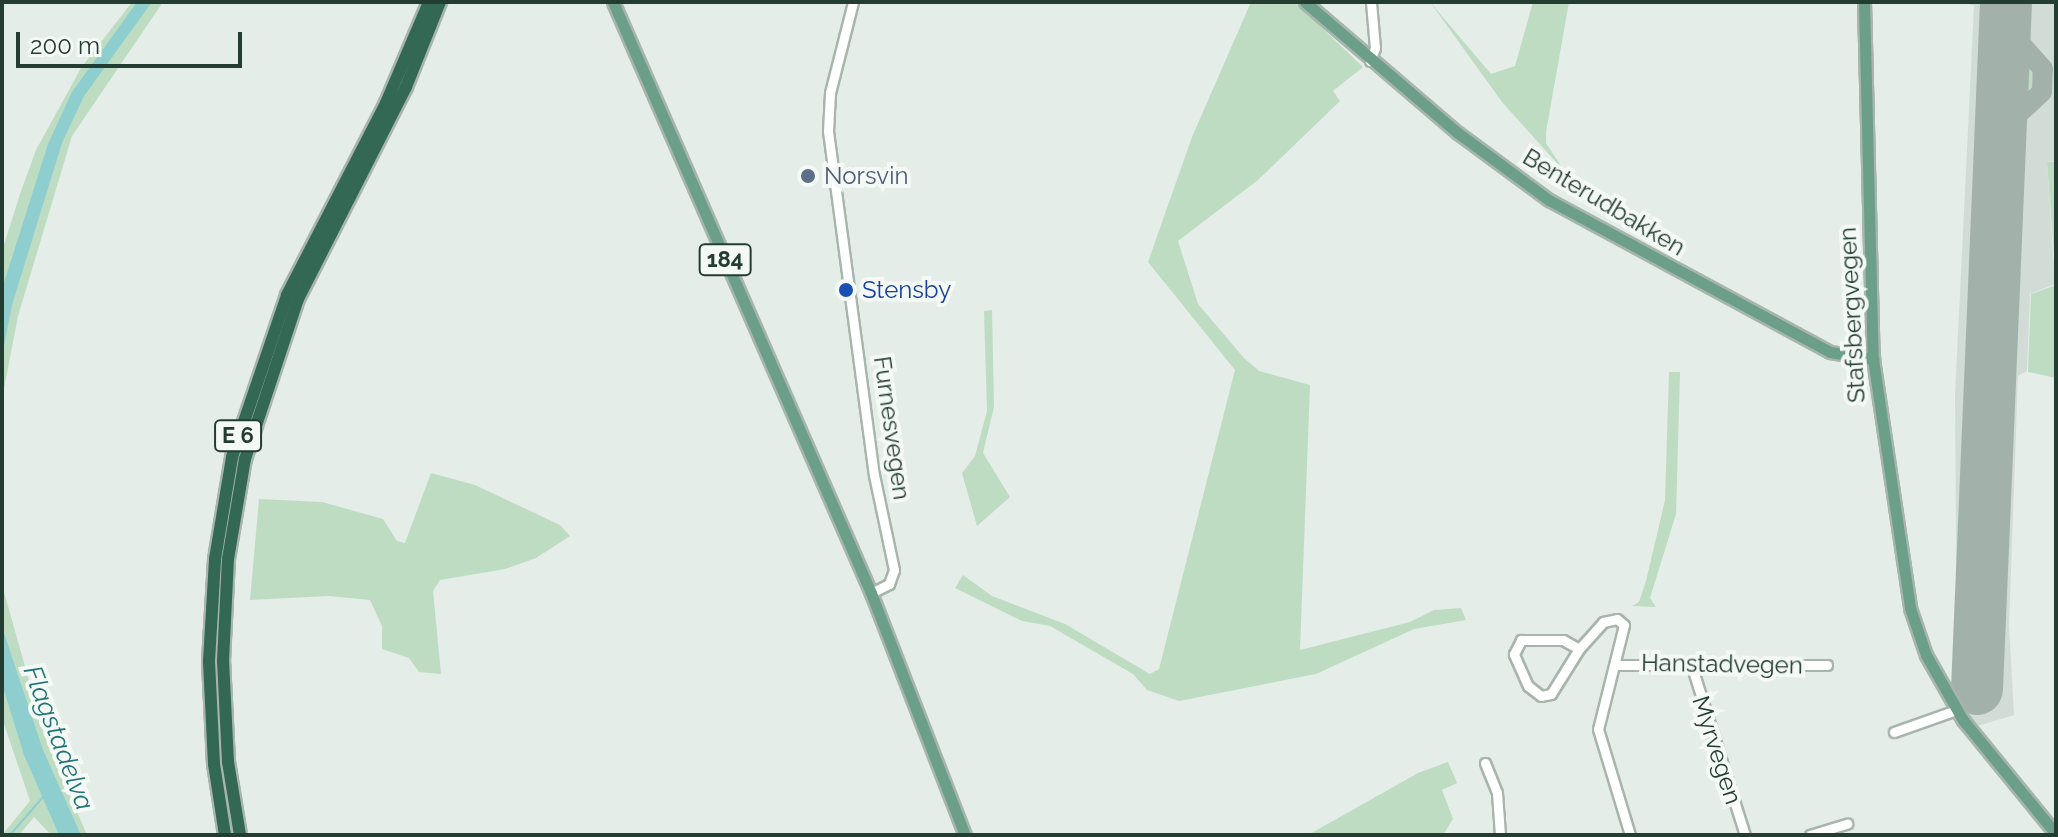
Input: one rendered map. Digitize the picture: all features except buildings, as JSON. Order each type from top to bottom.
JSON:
[{"type":"highway","name":"E 6","points":[[225,835],[214,764],[209,661],[215,559],[232,457],[287,295],[386,103],[429,2]]},
{"type":"highway","name":"E 6","points":[[240,835],[228,762],[223,661],[228,559],[245,459],[298,299],[396,108],[442,2]]},
{"type":"main road","name":"184","points":[[613,2],[871,593],[965,835]]},
{"type":"main road","name":"Benterudbakken","points":[[1305,2],[1370,61],[1557,205],[1830,352],[1873,359]]},
{"type":"main road","name":"Stafsbergvegen","points":[[1864,2],[1873,359],[1889,487],[1914,622],[1956,710],[2056,834]]},
{"type":"street","name":"Furnesvegen","points":[[853,2],[830,93],[828,131],[874,475],[894,570],[889,584],[871,593]]},
{"type":"street","points":[[1370,61],[1375,48],[1371,2]]},
{"type":"street","points":[[1579,649],[1563,640],[1521,640],[1514,654],[1528,686],[1541,696],[1557,689],[1579,649],[1599,624],[1617,619],[1625,628],[1618,665],[1598,729],[1630,835]]},
{"type":"street","name":"Myrvegen","points":[[1691,664],[1745,835]]},
{"type":"street","name":"Hanstadvegen","points":[[1618,665],[1827,665]]},
{"type":"street","points":[[1894,732],[1956,710]]},
{"type":"street","points":[[1485,763],[1497,793],[1500,835]]},
{"type":"street","points":[[1810,835],[1847,824]]},
{"type":"shaded area","points":[[1965,2],[2056,2],[2056,161],[2047,162],[2055,284],[2030,294],[2027,371],[2018,376],[2009,626],[2014,715],[1974,727],[1957,678],[1955,396],[1974,6]]},
{"type":"green space","points":[[132,2],[163,2],[72,136],[18,316],[2,399],[2,251],[20,194],[36,150],[81,68]]},
{"type":"green space","points":[[1251,2],[1295,2],[1363,67],[1333,91],[1340,101],[1258,180],[1178,241],[1198,304],[1244,358],[1259,371],[1310,385],[1300,650],[1410,622],[1434,610],[1461,608],[1466,620],[1414,629],[1316,674],[1179,701],[1147,690],[1133,674],[1050,626],[1022,621],[955,588],[963,575],[992,596],[1065,624],[1150,674],[1159,669],[1235,370],[1148,262],[1192,137]]},
{"type":"green space","points":[[1430,2],[1491,74],[1515,66],[1533,2],[1569,2],[1546,132],[1546,143],[1565,172],[1502,102]]},
{"type":"green space","points":[[2010,37],[2037,67],[2036,93],[2006,121]]},
{"type":"green space","points":[[2047,162],[2056,162],[2056,281]]},
{"type":"green space","points":[[2056,285],[2056,378],[2028,372],[2031,294]]},
{"type":"green space","points":[[992,310],[994,407],[983,453],[1010,497],[977,526],[962,473],[975,456],[987,411],[984,311]]},
{"type":"green space","points":[[1669,372],[1680,372],[1676,514],[1650,598],[1656,607],[1632,606],[1639,602],[1646,581],[1665,500]]},
{"type":"green space","points":[[431,473],[475,485],[560,525],[570,536],[536,558],[505,569],[440,580],[433,591],[441,674],[419,672],[409,658],[382,649],[382,626],[370,600],[329,596],[250,600],[259,499],[322,502],[383,519],[397,541],[405,543]]},
{"type":"green space","points":[[2,585],[45,737],[87,835],[51,835],[34,817],[19,835],[2,835],[30,801],[2,718]]},
{"type":"green space","points":[[1448,762],[1457,783],[1442,790],[1453,819],[1443,835],[1308,835],[1418,773]]},
{"type":"water","points":[[137,2],[152,2],[84,96],[62,143],[12,305],[2,356],[2,289],[48,144],[72,92]]},
{"type":"water","points":[[2,627],[43,750],[81,835],[59,835],[24,755],[2,684]]},
{"type":"waterway","points":[[10,835],[43,797]]},
{"type":"taxiway","points":[[2000,131],[2042,92],[2043,69],[2005,26]]},
{"type":"runway","points":[[1977,689],[2006,2]]},
{"type":"place","name":"Norsvin","points":[[808,176]]},
{"type":"place","name":"Stensby","points":[[846,290]]},
{"type":"water label","name":"Flagstadelva","points":[[58,738]]}]
